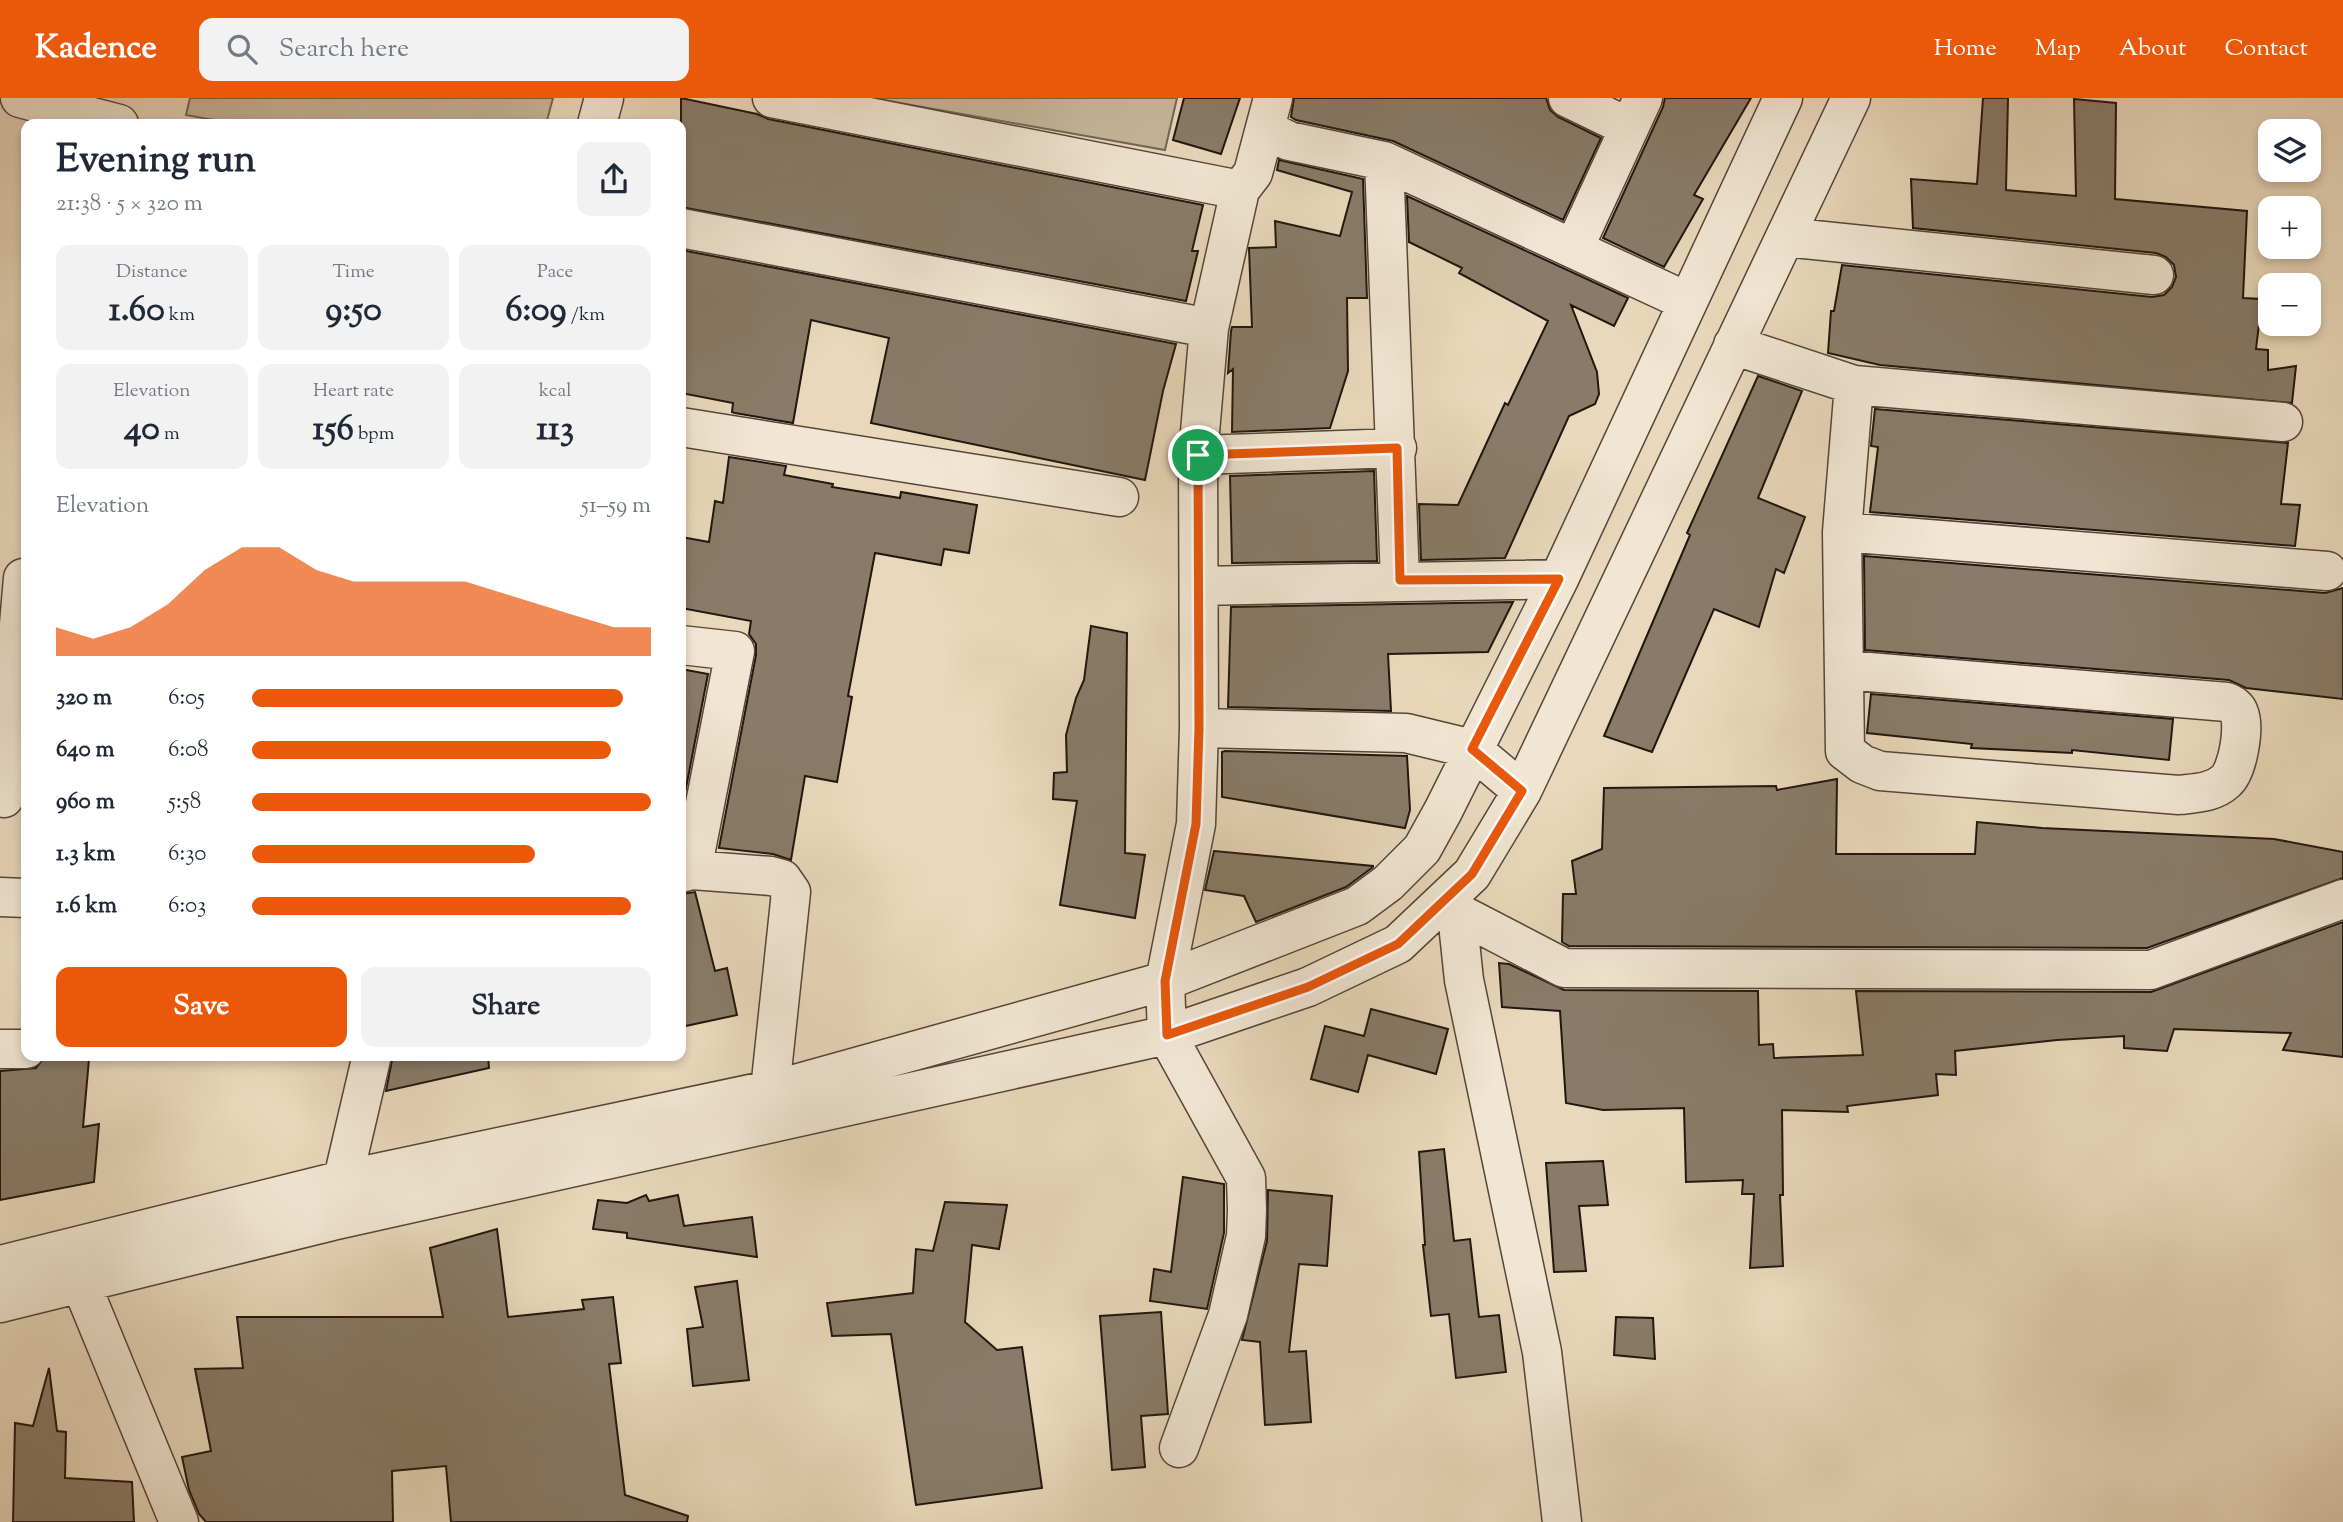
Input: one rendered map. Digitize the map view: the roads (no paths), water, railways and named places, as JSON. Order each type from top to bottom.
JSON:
[{"type":"street","points":[[20,98],[100,119]]},
{"type":"street","points":[[598,119],[604,98]]},
{"type":"street","points":[[772,98],[1240,190]]},
{"type":"street","points":[[1568,98],[1636,113],[1574,248]]},
{"type":"street","points":[[0,1265],[344,1180],[770,1090],[1165,981],[1357,906],[1388,883],[1422,849],[1559,579],[1783,98]]},
{"type":"street","points":[[0,1303],[332,1221],[1167,1035],[1308,987],[1398,944],[1449,909],[1522,791],[1851,98]]},
{"type":"street","points":[[1179,1448],[1228,1315],[1246,1236],[1246,1178],[1167,1035],[1165,981],[1196,824],[1199,728],[1198,455],[1209,328],[1240,190],[1253,173],[1269,114]]},
{"type":"street","points":[[1269,114],[1289,141],[1384,161],[1688,302]]},
{"type":"street","points":[[1384,161],[1400,580]]},
{"type":"street","points":[[686,229],[1209,328]]},
{"type":"street","points":[[1785,237],[2154,275]]},
{"type":"street","points":[[1733,345],[1854,385],[2283,422]]},
{"type":"street","points":[[1844,670],[2227,702],[2237,707],[2241,715],[2237,762],[2228,779],[2210,791],[2179,795],[1880,771],[1861,764],[1845,751],[1842,532],[1854,385]]},
{"type":"street","points":[[686,428],[1119,497]]},
{"type":"street","points":[[1198,455],[1397,448]]},
{"type":"street","points":[[1842,532],[2327,571]]},
{"type":"street","points":[[4,799],[16,578]]},
{"type":"street","points":[[1199,586],[1559,579]]},
{"type":"street","points":[[686,646],[735,651],[686,871],[771,876],[782,879],[790,892],[770,1090]]},
{"type":"street","points":[[1199,728],[1406,733],[1472,749],[1522,791]]},
{"type":"street","points":[[0,897],[21,898]]},
{"type":"street","points":[[1449,909],[1564,968],[2151,970],[2343,899]]},
{"type":"street","points":[[1449,909],[1542,1352],[1562,1522]]},
{"type":"street","points":[[0,1049],[21,1049]]},
{"type":"street","points":[[332,1221],[371,1061]]},
{"type":"street","points":[[67,1248],[179,1522]]}]
